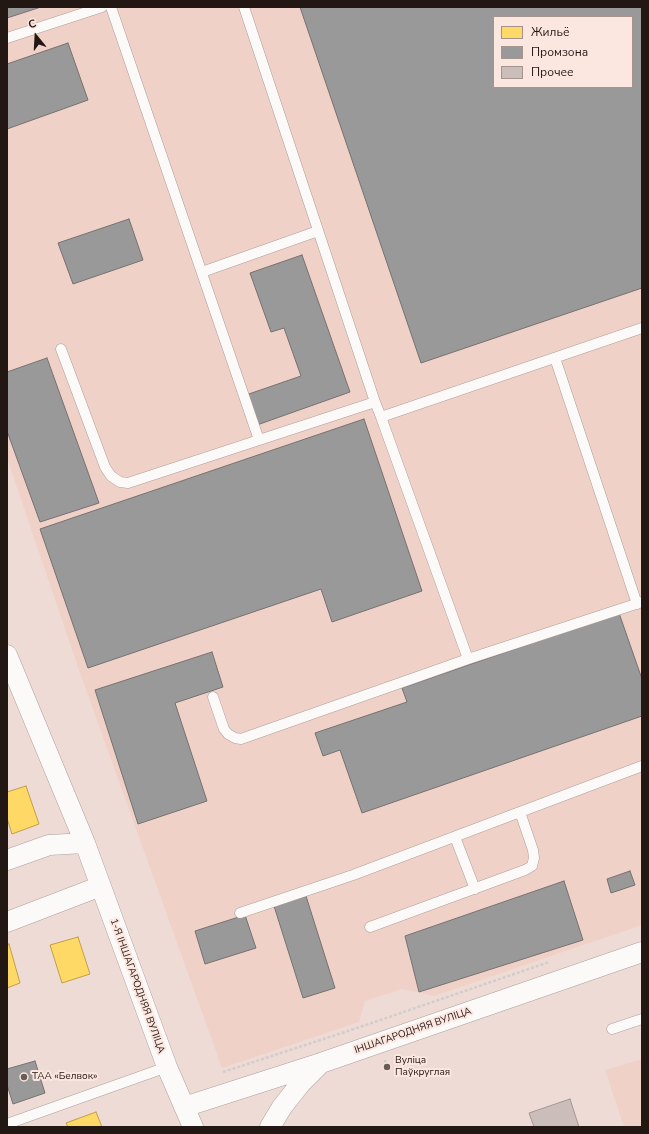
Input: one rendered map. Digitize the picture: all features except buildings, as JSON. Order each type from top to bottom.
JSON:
[{"type":"street","name":"1-Я ІНШАГАРОДНЯЯ ВУЛІЦА","points":[[7,654],[85,843],[167,1067],[193,1127]]},
{"type":"street","points":[[7,860],[49,845],[85,843]]},
{"type":"street","points":[[7,922],[101,886]]},
{"type":"street","name":"ІНШАГАРОДНЯЯ ВУЛІЦА","points":[[184,1107],[321,1062],[642,952]]},
{"type":"street","points":[[270,1127],[282,1107],[300,1083],[321,1062]]},
{"type":"lane","points":[[7,38],[102,7]]},
{"type":"lane","points":[[111,7],[259,440]]},
{"type":"lane","points":[[244,7],[375,402],[468,659]]},
{"type":"lane","points":[[202,272],[318,231]]},
{"type":"lane","points":[[381,417],[642,328]]},
{"type":"lane","points":[[61,349],[105,467],[112,476],[120,482],[128,483],[375,402]]},
{"type":"lane","points":[[213,697],[224,729],[228,734],[235,738],[241,739],[468,659],[639,603],[555,358]]},
{"type":"lane","points":[[240,913],[353,875],[642,766]]},
{"type":"lane","points":[[370,927],[475,889],[532,866],[534,858],[533,850],[520,812]]},
{"type":"lane","points":[[455,837],[475,889]]},
{"type":"lane","points":[[612,1029],[642,1019]]},
{"type":"lane","points":[[7,1124],[167,1067]]},
{"type":"path","points":[[223,1072],[360,1027],[553,960]]},
{"type":"shaded area","points":[[7,7],[642,7],[642,925],[434,996],[402,989],[365,1001],[359,1022],[222,1068],[80,673],[7,458]]},
{"type":"shaded area","points":[[642,1059],[642,1127],[624,1127],[605,1070]]},
{"type":"place","name":"Вуліца Паўкруглая","points":[[387,1067]]},
{"type":"place","name":"ТАА «Белвок»","points":[[24,1077]]}]
